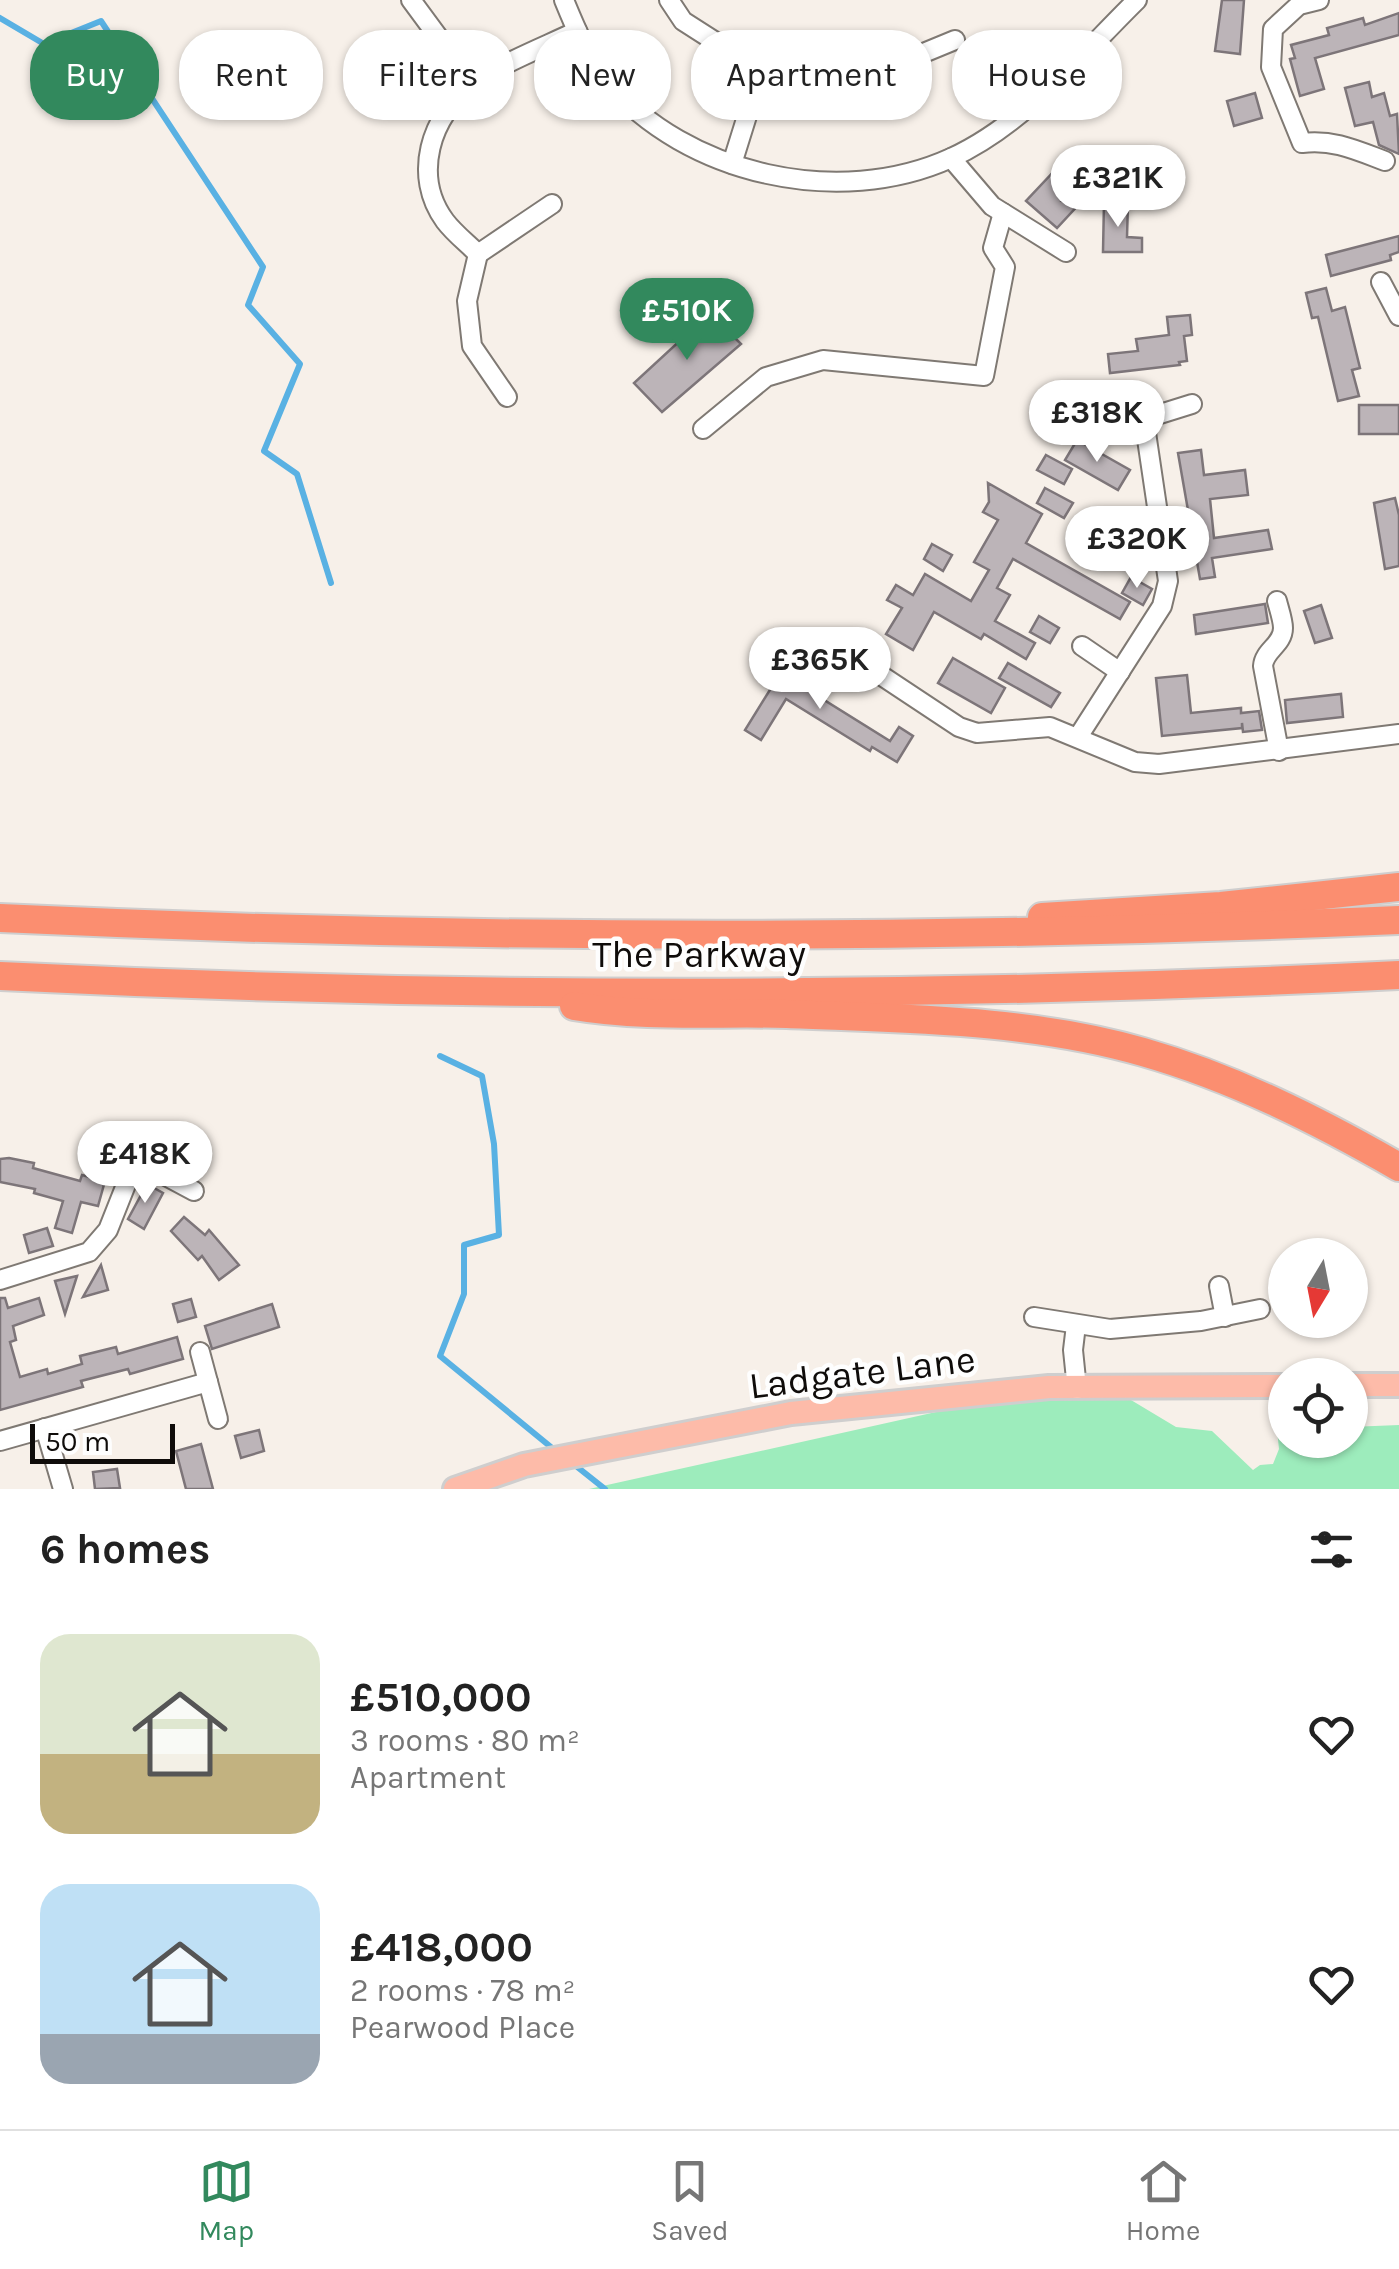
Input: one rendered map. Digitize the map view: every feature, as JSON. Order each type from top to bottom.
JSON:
[{"type":"highway","points":[[901,934],[1070,914],[1221,906],[1399,887]]},
{"type":"highway","name":"The Parkway","points":[[0,918],[373,933],[672,936],[1060,933],[1399,920]]},
{"type":"highway","name":"The Parkway","points":[[0,976],[489,991],[992,990],[1399,975]]},
{"type":"highway","points":[[489,991],[615,1012],[784,1014],[980,1024],[1070,1036],[1140,1051],[1269,1096],[1399,1167]]},
{"type":"main road","points":[[1368,1386],[1399,1385]]},
{"type":"main road","name":"Ladgate Lane","points":[[455,1489],[524,1465],[791,1413],[1050,1387],[1268,1386]]},
{"type":"street","points":[[411,0],[433,30]]},
{"type":"street","points":[[564,0],[577,30]]},
{"type":"street","points":[[669,0],[683,20],[698,30]]},
{"type":"street","points":[[651,120],[684,142],[776,178],[834,181],[890,177],[951,158],[1004,125],[1048,88],[1137,0]]},
{"type":"street","points":[[1319,0],[1299,5],[1273,29],[1271,66],[1302,143],[1338,142],[1385,161]]},
{"type":"street","points":[[441,120],[429,143],[428,186],[444,220],[478,254]]},
{"type":"street","points":[[732,164],[745,120]]},
{"type":"street","points":[[951,158],[992,206],[1066,252]]},
{"type":"street","points":[[506,397],[472,346],[467,301],[478,254],[552,204]]},
{"type":"street","points":[[704,429],[766,378],[823,360],[984,376],[1005,268],[993,248],[1002,213]]},
{"type":"street","points":[[1381,282],[1399,316]]},
{"type":"street","points":[[1078,737],[1162,606],[1168,581],[1144,419],[1192,404]]},
{"type":"street","points":[[1121,528],[1168,565]]},
{"type":"street","points":[[1277,602],[1284,628],[1282,636],[1264,655],[1263,666],[1279,751]]},
{"type":"street","points":[[1082,646],[1120,672]]},
{"type":"street","points":[[873,670],[959,727],[978,734],[1050,727],[1135,762],[1159,764],[1399,734]]},
{"type":"street","points":[[92,1148],[135,1162],[194,1191]]},
{"type":"street","points":[[0,1280],[90,1252],[108,1230],[135,1162]]},
{"type":"street","points":[[1219,1286],[1225,1317]]},
{"type":"street","points":[[1034,1317],[1110,1329],[1225,1317],[1260,1309]]},
{"type":"street","points":[[1076,1326],[1073,1350],[1077,1389]]},
{"type":"street","points":[[200,1352],[218,1419]]},
{"type":"street","points":[[0,1441],[208,1382]]},
{"type":"street","points":[[46,1428],[62,1489]]},
{"type":"green space","points":[[1049,1387],[1131,1400],[1176,1427],[1212,1431],[1253,1470],[1273,1464],[1275,1458],[1368,1458],[1368,1426],[1399,1425],[1399,1489],[589,1489]]},
{"type":"building","points":[[1222,0],[1244,0],[1240,54],[1215,51]]},
{"type":"building","points":[[1399,13],[1399,35],[1315,58],[1324,89],[1300,96],[1290,59],[1295,58],[1291,45],[1329,35],[1327,28],[1363,18],[1365,25]]},
{"type":"building","points":[[1369,82],[1372,97],[1384,93],[1390,116],[1397,114],[1399,154],[1379,145],[1373,122],[1355,126],[1345,88]]},
{"type":"building","points":[[1255,93],[1262,118],[1234,126],[1227,101]]},
{"type":"building","points":[[1058,167],[1077,184],[1062,201],[1081,202],[1057,228],[1026,201]]},
{"type":"building","points":[[1104,202],[1128,203],[1127,237],[1142,238],[1142,252],[1103,252]]},
{"type":"building","points":[[1399,236],[1399,252],[1390,255],[1391,260],[1331,276],[1326,255]]},
{"type":"building","points":[[1326,288],[1332,311],[1345,307],[1360,368],[1352,370],[1359,396],[1338,401],[1318,317],[1312,318],[1306,293]]},
{"type":"building","points":[[710,313],[741,344],[662,412],[634,383]]},
{"type":"building","points":[[1190,315],[1192,335],[1184,336],[1187,361],[1110,373],[1108,354],[1138,351],[1136,339],[1169,335],[1167,317]]},
{"type":"building","points":[[1359,405],[1399,405],[1399,434],[1359,434]]},
{"type":"building","points":[[1077,440],[1130,470],[1118,490],[1065,460]]},
{"type":"building","points":[[1201,450],[1204,475],[1245,470],[1248,495],[1210,499],[1214,538],[1268,530],[1272,549],[1212,558],[1215,577],[1200,579],[1178,453]]},
{"type":"building","points":[[1046,455],[1072,469],[1064,484],[1037,470]]},
{"type":"building","points":[[988,483],[1042,514],[1026,543],[1130,602],[1120,619],[1013,559],[997,588],[1010,595],[995,621],[1035,643],[1026,659],[984,634],[981,639],[934,612],[913,650],[886,634],[902,608],[887,600],[896,585],[913,595],[925,574],[971,601],[989,570],[974,562],[998,520],[983,512],[989,502]]},
{"type":"building","points":[[1045,488],[1073,503],[1064,518],[1037,503]]},
{"type":"building","points":[[1395,498],[1399,566],[1385,569],[1374,503]]},
{"type":"building","points":[[932,544],[952,555],[943,571],[924,559]]},
{"type":"building","points":[[1131,577],[1152,589],[1143,605],[1122,593]]},
{"type":"building","points":[[1265,604],[1268,623],[1196,634],[1194,615]]},
{"type":"building","points":[[1321,605],[1332,638],[1315,643],[1304,611]]},
{"type":"building","points":[[1039,616],[1059,628],[1050,643],[1030,632]]},
{"type":"building","points":[[796,648],[812,659],[797,683],[890,741],[899,727],[913,736],[897,762],[872,747],[870,751],[786,699],[761,740],[745,730]]},
{"type":"building","points":[[953,658],[1005,688],[991,713],[938,683]]},
{"type":"building","points":[[1008,663],[1060,693],[1051,707],[999,678]]},
{"type":"building","points":[[1187,675],[1191,713],[1241,708],[1241,713],[1259,711],[1262,730],[1243,732],[1242,723],[1242,728],[1162,736],[1156,678]]},
{"type":"building","points":[[1341,694],[1343,717],[1287,723],[1285,700]]},
{"type":"building","points":[[9,1158],[80,1181],[82,1175],[105,1181],[98,1206],[81,1202],[72,1233],[55,1228],[63,1201],[34,1193],[35,1189],[0,1182],[0,1159]]},
{"type":"building","points":[[147,1184],[163,1193],[144,1229],[128,1219]]},
{"type":"building","points":[[184,1217],[205,1235],[209,1230],[239,1265],[219,1280],[202,1256],[198,1260],[171,1231]]},
{"type":"building","points":[[47,1228],[53,1246],[29,1253],[24,1235]]},
{"type":"building","points":[[101,1265],[108,1290],[83,1297]]},
{"type":"building","points":[[77,1276],[65,1314],[55,1281]]},
{"type":"building","points":[[0,1298],[5,1298],[8,1308],[39,1298],[44,1315],[13,1326],[16,1340],[10,1342],[20,1377],[82,1364],[80,1356],[116,1347],[118,1354],[177,1337],[183,1359],[130,1374],[128,1369],[81,1381],[83,1387],[0,1410]]},
{"type":"building","points":[[191,1299],[196,1317],[178,1322],[173,1304]]},
{"type":"building","points":[[272,1304],[279,1327],[212,1349],[205,1326]]},
{"type":"building","points":[[259,1430],[264,1451],[241,1458],[235,1436]]},
{"type":"building","points":[[201,1444],[213,1489],[186,1489],[176,1451]]},
{"type":"building","points":[[117,1469],[120,1488],[95,1489],[93,1472]]},
{"type":"waterway","points":[[0,18],[44,44],[101,21],[263,267],[248,305],[300,364],[264,451],[297,474],[331,583]]},
{"type":"waterway","points":[[440,1056],[482,1076],[494,1144],[499,1235],[464,1245],[464,1294],[440,1356],[557,1452]]},
{"type":"waterway","points":[[571,1462],[605,1489]]}]
